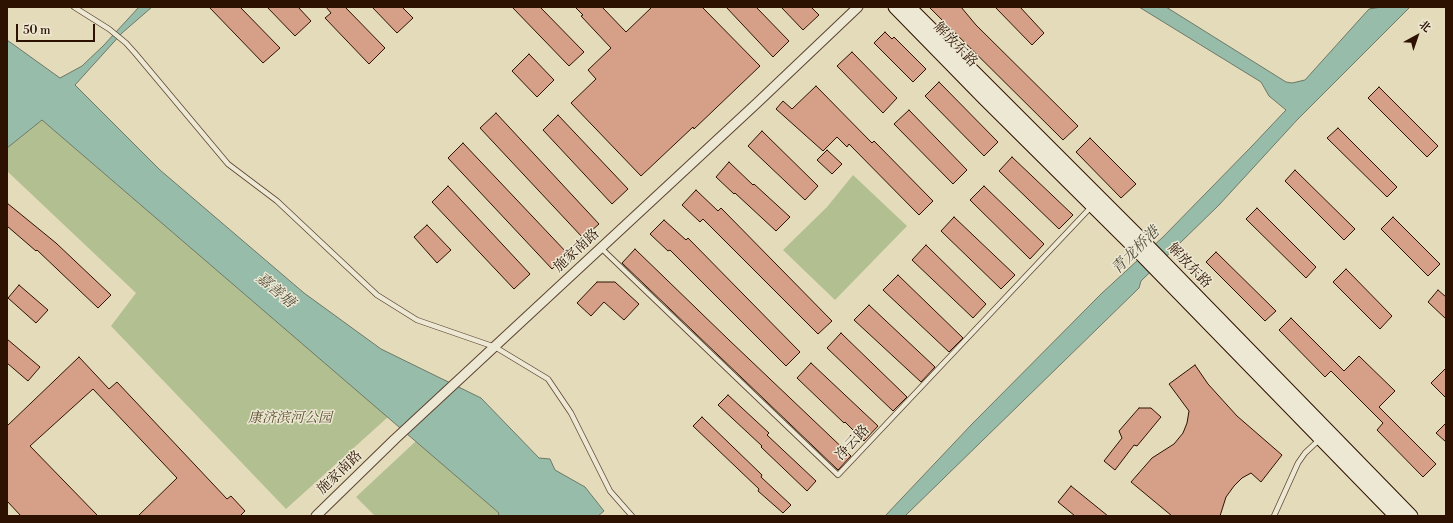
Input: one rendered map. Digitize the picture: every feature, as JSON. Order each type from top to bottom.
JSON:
[{"type":"main road","name":"解放东路","points":[[896,7],[1092,206],[1137,243]]},
{"type":"main road","name":"解放东路","points":[[909,7],[1324,434],[1411,516]]},
{"type":"main road","name":"解放东路","points":[[1324,434],[1396,516]]},
{"type":"street","name":"施家南路","points":[[316,516],[395,439],[757,103],[858,7]]},
{"type":"lane","points":[[74,7],[109,29],[126,43],[228,164],[277,201],[377,295],[417,320],[495,347],[548,379],[571,413],[610,491],[632,516]]},
{"type":"lane","name":"净云路","points":[[601,248],[838,475],[1092,206]]},
{"type":"lane","points":[[1274,516],[1298,463],[1305,453],[1324,434]]},
{"type":"green space","name":"康济滨河公园","points":[[42,120],[388,417],[286,509],[111,326],[136,293],[7,171],[7,148]]},
{"type":"green space","points":[[853,175],[907,226],[835,300],[783,250],[827,207]]},
{"type":"green space","points":[[416,441],[499,513],[498,516],[375,516],[356,497]]},
{"type":"water","name":"嘉善塘","points":[[139,7],[152,7],[122,33],[75,85],[160,170],[304,293],[381,349],[481,398],[539,458],[550,459],[555,470],[585,487],[604,511],[598,516],[498,516],[499,513],[42,120],[7,148],[7,40],[60,78],[82,66],[104,45]]},
{"type":"water","points":[[1139,7],[1166,7],[1286,82],[1292,83],[1305,80],[1369,9],[1382,7],[1410,7],[1297,120],[1219,205],[1141,281],[1139,288],[905,516],[885,516],[972,424],[1101,294],[1163,237],[1286,110],[1269,96],[1261,82]]},
{"type":"building","points":[[209,7],[240,7],[280,48],[263,63]]},
{"type":"building","points":[[267,7],[298,7],[311,21],[295,36]]},
{"type":"building","points":[[326,7],[345,7],[385,48],[369,64],[325,18],[331,13]]},
{"type":"building","points":[[372,7],[402,7],[413,18],[397,33]]},
{"type":"building","points":[[512,7],[540,7],[584,52],[569,66]]},
{"type":"building","points":[[575,7],[602,7],[626,32],[652,7],[702,7],[760,66],[694,129],[693,127],[641,176],[571,103],[596,79],[588,70],[611,48],[581,16],[583,15]]},
{"type":"building","points":[[726,7],[756,7],[789,41],[773,57]]},
{"type":"building","points":[[781,7],[811,7],[819,15],[803,30]]},
{"type":"building","points":[[929,7],[961,7],[976,25],[1078,126],[1063,140]]},
{"type":"building","points":[[995,7],[1020,7],[1044,33],[1032,45]]},
{"type":"building","points":[[885,32],[892,39],[894,37],[926,69],[913,82],[874,43]]},
{"type":"building","points":[[852,52],[897,98],[883,113],[837,66]]},
{"type":"building","points":[[529,54],[554,80],[537,97],[512,71]]},
{"type":"building","points":[[939,82],[998,142],[984,156],[925,96]]},
{"type":"building","points":[[816,86],[872,143],[874,141],[933,201],[919,215],[849,144],[847,147],[837,137],[823,151],[776,109],[783,101],[792,109]]},
{"type":"building","points":[[1379,87],[1438,146],[1427,157],[1368,98]]},
{"type":"building","points":[[909,110],[967,170],[953,184],[894,124]]},
{"type":"building","points":[[496,113],[599,224],[583,238],[480,128]]},
{"type":"building","points":[[558,115],[628,189],[612,204],[543,130]]},
{"type":"building","points":[[1338,128],[1397,187],[1387,197],[1327,138]]},
{"type":"building","points":[[762,131],[818,186],[805,200],[748,146]]},
{"type":"building","points":[[1090,138],[1136,184],[1121,198],[1076,152]]},
{"type":"building","points":[[463,143],[568,254],[552,269],[448,158]]},
{"type":"building","points":[[827,150],[842,164],[832,174],[817,160]]},
{"type":"building","points":[[1012,157],[1073,215],[1059,229],[999,171]]},
{"type":"building","points":[[729,162],[790,217],[776,231],[716,177]]},
{"type":"building","points":[[1295,170],[1355,229],[1344,240],[1285,181]]},
{"type":"building","points":[[448,186],[530,274],[514,289],[432,202]]},
{"type":"building","points":[[984,186],[1044,244],[1030,259],[970,200]]},
{"type":"building","points":[[696,190],[718,211],[721,208],[832,321],[818,334],[703,219],[700,222],[682,205]]},
{"type":"building","points":[[7,203],[56,243],[111,295],[98,308],[37,250],[36,251],[7,226]]},
{"type":"building","points":[[1257,208],[1316,267],[1306,278],[1246,219]]},
{"type":"building","points":[[954,217],[1015,275],[1001,289],[941,231]]},
{"type":"building","points":[[1393,217],[1440,264],[1428,276],[1381,229]]},
{"type":"building","points":[[664,220],[686,240],[688,238],[800,352],[786,366],[670,250],[668,251],[650,234]]},
{"type":"building","points":[[427,225],[451,250],[437,263],[414,237]]},
{"type":"building","points":[[926,245],[986,304],[973,318],[912,260]]},
{"type":"building","points":[[635,249],[851,456],[838,470],[622,263]]},
{"type":"building","points":[[1216,252],[1276,311],[1265,321],[1206,262]]},
{"type":"building","points":[[1346,269],[1392,316],[1380,329],[1333,282]]},
{"type":"building","points":[[898,275],[963,338],[949,352],[883,290]]},
{"type":"building","points":[[597,282],[615,282],[639,304],[624,320],[604,302],[591,316],[577,303]]},
{"type":"building","points":[[19,285],[48,310],[36,323],[8,298]]},
{"type":"building","points":[[1438,290],[1446,297],[1446,319],[1428,302]]},
{"type":"building","points":[[869,305],[935,367],[921,382],[854,320]]},
{"type":"building","points":[[1291,318],[1344,371],[1359,356],[1395,391],[1379,407],[1436,464],[1423,477],[1377,430],[1383,423],[1331,371],[1325,377],[1279,330]]},
{"type":"building","points":[[841,333],[907,397],[893,411],[827,348]]},
{"type":"building","points":[[7,339],[40,367],[28,381],[7,363]]},
{"type":"building","points":[[79,357],[109,389],[117,382],[227,499],[231,496],[245,511],[240,516],[138,516],[177,478],[93,389],[30,446],[98,516],[21,516],[7,501],[7,426]]},
{"type":"building","points":[[811,363],[878,426],[864,441],[797,378]]},
{"type":"building","points":[[1195,365],[1208,384],[1237,416],[1282,455],[1261,482],[1251,473],[1242,478],[1226,497],[1220,516],[1172,516],[1131,482],[1152,458],[1174,444],[1183,433],[1187,423],[1189,411],[1169,384]]},
{"type":"building","points":[[1446,368],[1446,398],[1431,383]]},
{"type":"building","points":[[728,395],[769,433],[767,435],[816,481],[807,491],[718,405]]},
{"type":"building","points":[[1139,408],[1151,408],[1161,417],[1137,446],[1134,445],[1115,470],[1104,461],[1122,438],[1119,431]]},
{"type":"building","points":[[702,417],[791,505],[783,513],[758,491],[759,489],[693,426]]},
{"type":"building","points":[[1446,423],[1446,442],[1436,433]]},
{"type":"building","points":[[1071,486],[1108,516],[1075,516],[1058,502]]},
{"type":"water label","name":"青龙桥港","points":[[1136,251]]}]
